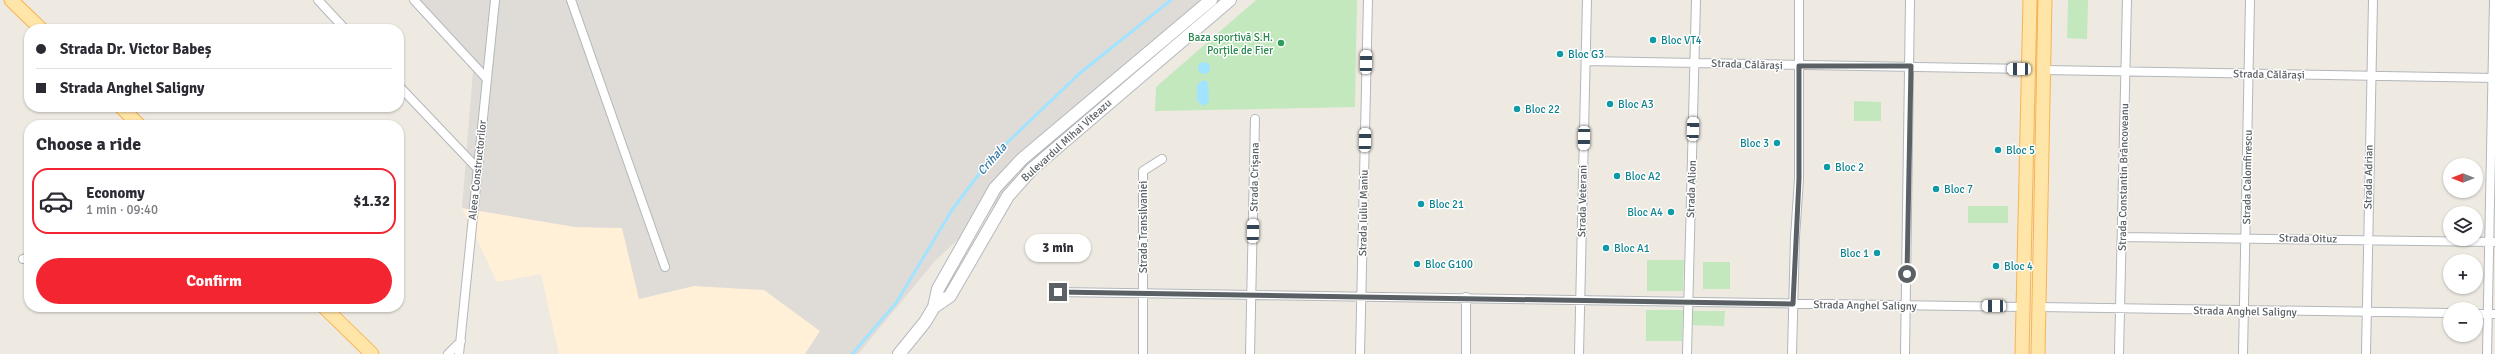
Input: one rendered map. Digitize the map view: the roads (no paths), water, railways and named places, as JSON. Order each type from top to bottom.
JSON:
[{"type":"main road","points":[[12,0],[36,24]]},
{"type":"main road","name":"Bulevardul Mihai Viteazu","points":[[934,307],[938,289],[995,188],[1022,159],[1212,0]]},
{"type":"main road","name":"Bulevardul Mihai Viteazu","points":[[899,354],[934,307],[950,296],[1008,196],[1032,169],[1076,128],[1230,0]]},
{"type":"main road","points":[[2022,354],[2030,0]]},
{"type":"main road","points":[[2038,354],[2045,0]]},
{"type":"main road","points":[[125,112],[134,120]]},
{"type":"main road","points":[[329,312],[372,354]]},
{"type":"street","points":[[318,0],[340,24]]},
{"type":"street","points":[[414,0],[487,79]]},
{"type":"street","name":"Aleea Constructorilor","points":[[460,354],[477,168],[495,0]]},
{"type":"street","points":[[571,0],[665,267]]},
{"type":"street","name":"Strada Iuliu Maniu","points":[[1360,354],[1368,0]]},
{"type":"street","name":"Strada Veterani","points":[[1579,354],[1587,0]]},
{"type":"street","name":"Strada Alion","points":[[1687,354],[1696,0]]},
{"type":"street","points":[[1792,354],[1799,179],[1799,0]]},
{"type":"street","points":[[1905,354],[1911,66],[1910,0]]},
{"type":"street","name":"Strada Constantin Brâncoveanu","points":[[2119,354],[2127,0]]},
{"type":"street","name":"Strada Calomfirescu","points":[[2243,354],[2250,0]]},
{"type":"street","name":"Strada Adrian","points":[[2366,354],[2370,76],[2373,0]]},
{"type":"street","points":[[2487,354],[2491,314],[2494,0]]},
{"type":"street","name":"Strada Călărași","points":[[1586,61],[1695,62],[1799,66],[1911,66],[2028,70]]},
{"type":"street","name":"Strada Călărași","points":[[2044,70],[2494,78]]},
{"type":"street","points":[[404,91],[477,168]]},
{"type":"street","name":"Strada Crișana","points":[[1250,354],[1255,119]]},
{"type":"street","name":"Strada Transilvaniei","points":[[1143,354],[1143,171],[1162,159]]},
{"type":"street","name":"Strada Oituz","points":[[2122,237],[2367,239],[2492,242]]},
{"type":"street","name":"Strada Anghel Saligny","points":[[1058,292],[1466,297],[2023,307]]},
{"type":"street","points":[[1466,297],[1466,354]]},
{"type":"street","name":"Strada Anghel Saligny","points":[[2039,307],[2443,313]]},
{"type":"street","points":[[448,354],[461,341]]},
{"type":"water","points":[[1204,62],[1208,64],[1210,68],[1208,72],[1204,74],[1200,72],[1198,68],[1200,64]]},
{"type":"water","points":[[1203,80],[1208,82],[1209,102],[1203,106],[1197,101],[1197,85]]},
{"type":"waterway","name":"Crihala","points":[[852,354],[896,303],[952,210],[991,158],[1080,73],[1171,0]]},
{"type":"place","name":"Bloc VT4","points":[[1653,40]]},
{"type":"place","name":"Baza sportivă S.H. Porțile de Fier","points":[[1281,43]]},
{"type":"place","name":"Bloc G3","points":[[1560,54]]},
{"type":"place","name":"Bloc A3","points":[[1610,104]]},
{"type":"place","name":"Bloc 22","points":[[1517,109]]},
{"type":"place","name":"Bloc 3","points":[[1777,143]]},
{"type":"place","name":"Bloc 5","points":[[1998,150]]},
{"type":"place","name":"Bloc 2","points":[[1827,167]]},
{"type":"place","name":"Bloc A2","points":[[1617,176]]},
{"type":"place","name":"Bloc 7","points":[[1936,189]]},
{"type":"place","name":"Bloc 21","points":[[1421,204]]},
{"type":"place","name":"Bloc A4","points":[[1671,212]]},
{"type":"place","name":"Bloc A1","points":[[1606,248]]},
{"type":"place","name":"Bloc 1","points":[[1877,253]]},
{"type":"place","name":"Bloc G100","points":[[1417,264]]},
{"type":"place","name":"Bloc 4","points":[[1996,266]]}]
